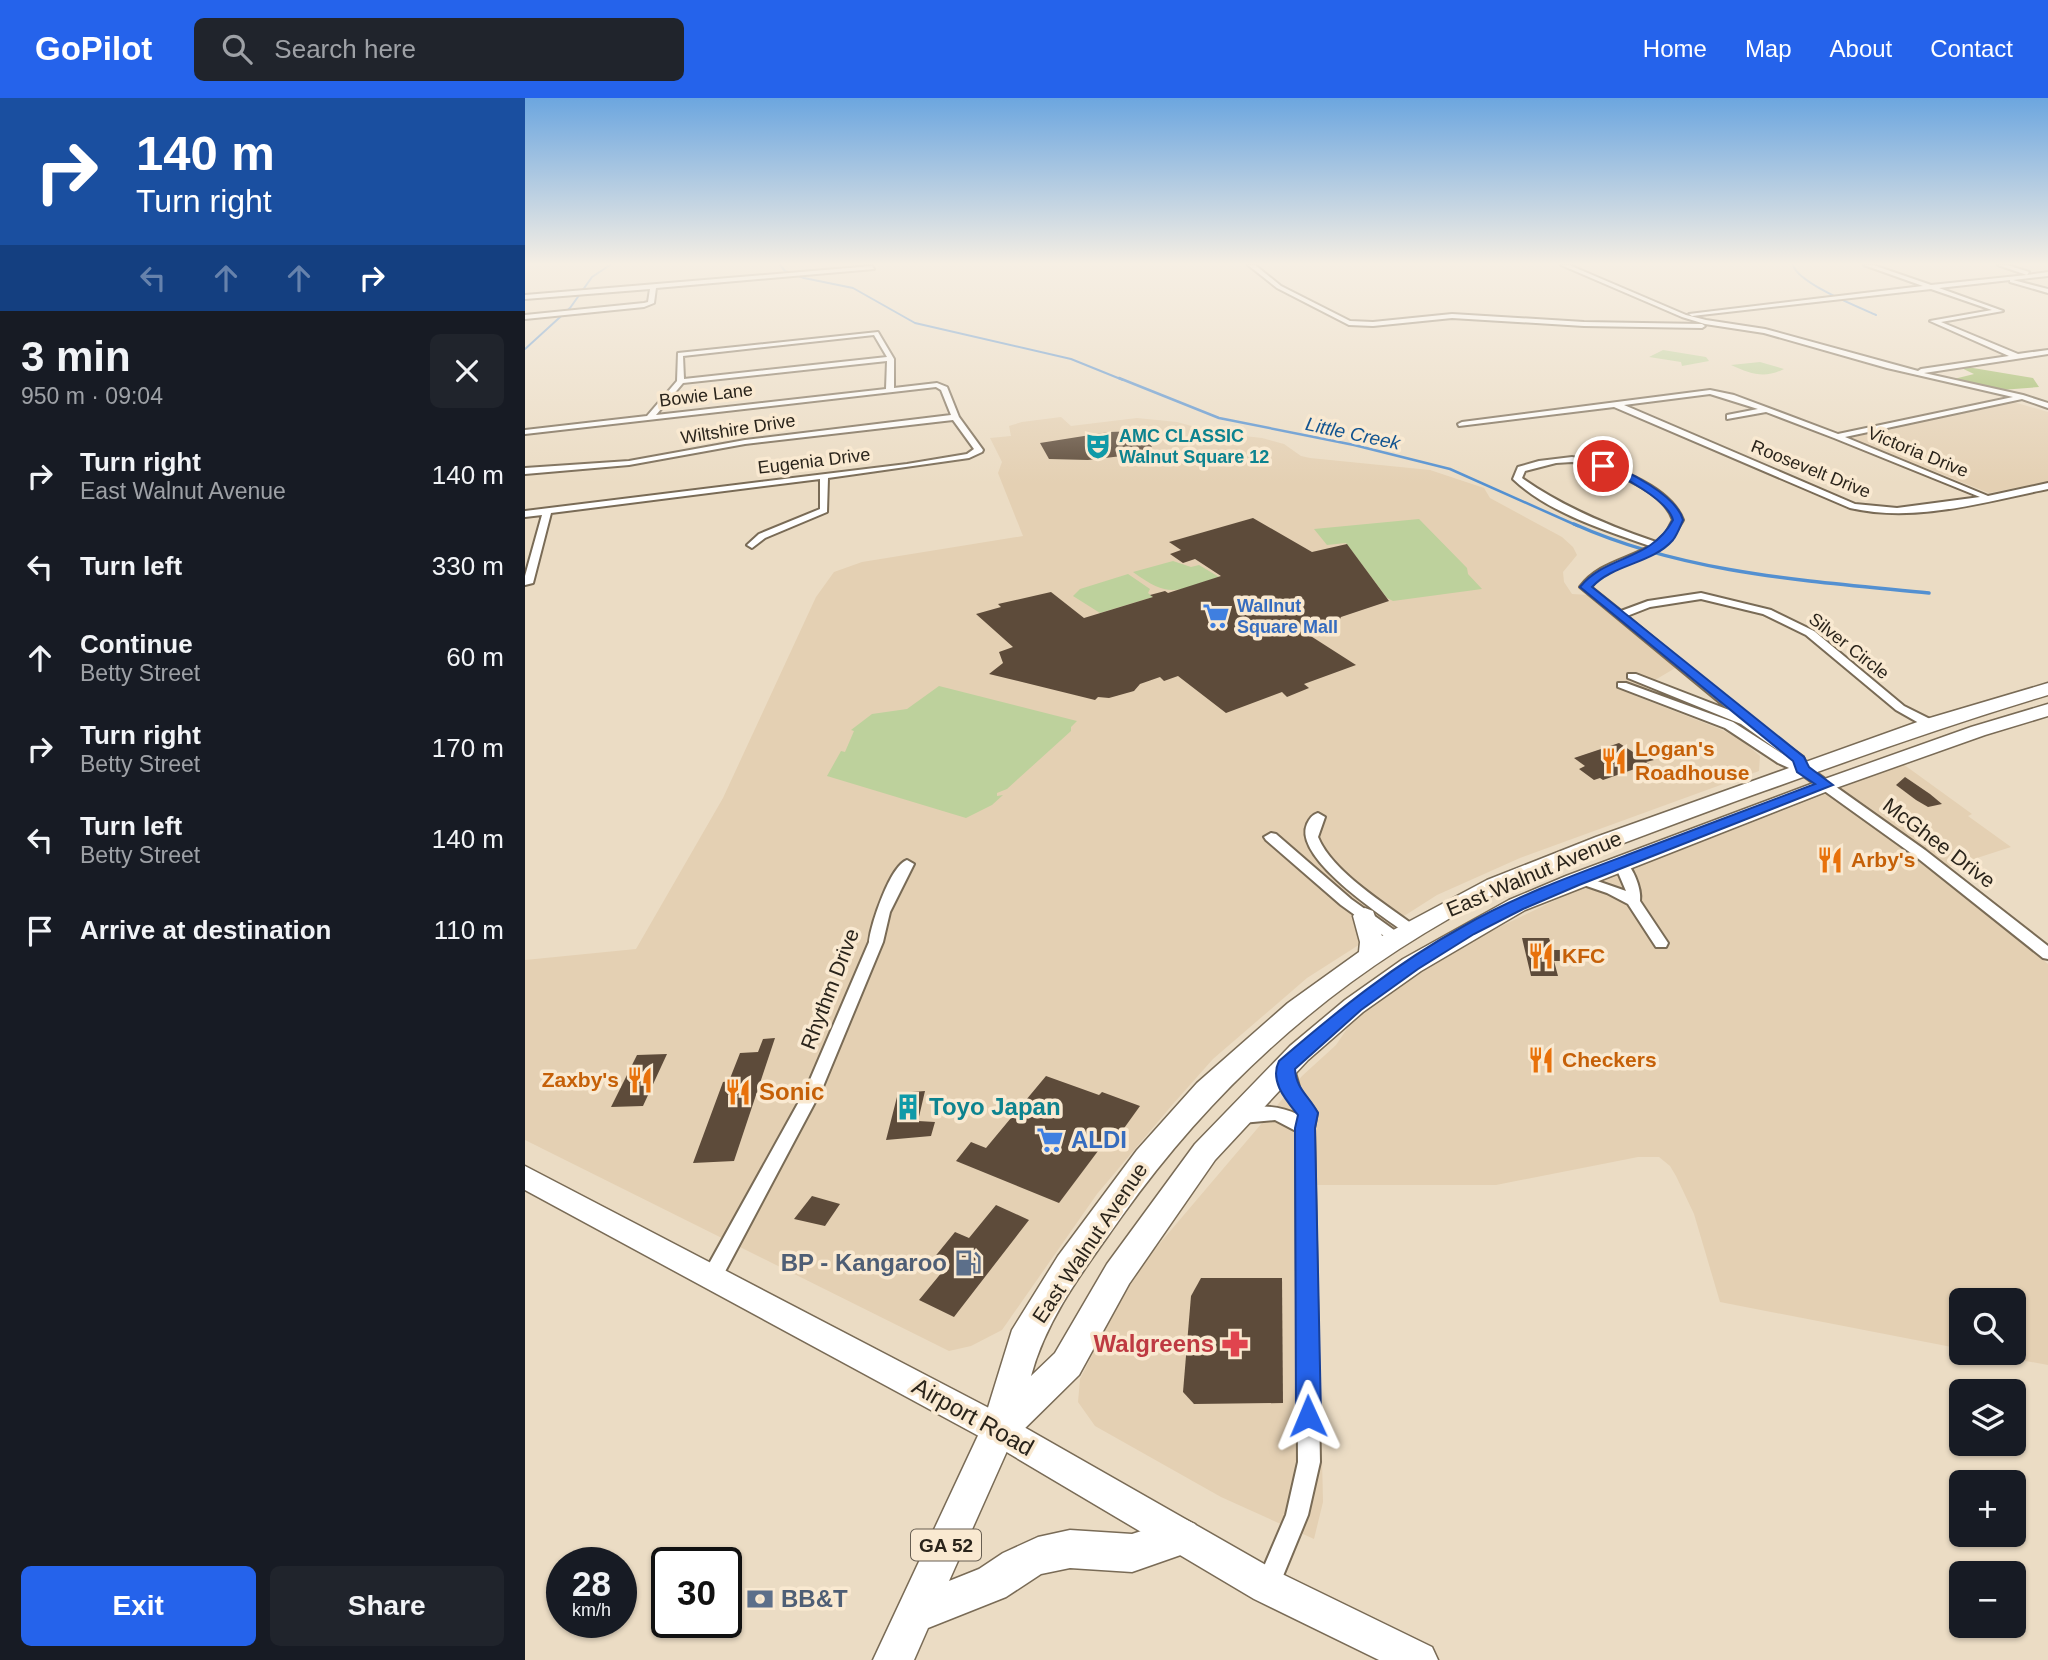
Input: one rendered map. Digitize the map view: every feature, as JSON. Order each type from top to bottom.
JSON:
[{"type":"main road","name":"East Walnut Avenue","points":[[893,1660],[999,1430],[1024,1341],[1069,1266],[1147,1158],[1207,1090],[1297,1009],[1403,934],[1495,885],[1802,769],[1930,724],[2048,690]]},
{"type":"main road","name":"East Walnut Avenue","points":[[999,1430],[1067,1364],[1118,1274],[1205,1152],[1286,1066],[1354,1006],[1412,965],[1505,911],[1580,879],[1826,785],[1978,731],[2048,710]]},
{"type":"main road","points":[[1366,916],[1372,942],[1371,955]]},
{"type":"main road","points":[[914,1614],[992,1583],[1016,1566],[1038,1556],[1070,1549],[1132,1553],[1182,1537]]},
{"type":"street","points":[[649,418],[681,381],[680,354],[834,338]]},
{"type":"street","points":[[879,338],[891,359],[890,390]]},
{"type":"street","points":[[1791,338],[1910,373],[2023,397],[2048,406]]},
{"type":"street","points":[[1973,338],[2018,357]]},
{"type":"street","points":[[1910,373],[2048,352]]},
{"type":"street","points":[[681,381],[891,359]]},
{"type":"street","name":"Eugenia Drive","points":[[525,514],[969,456],[979,450],[955,417],[944,389],[937,385],[890,390]]},
{"type":"street","name":"Bowie Lane","points":[[525,432],[890,390]]},
{"type":"street","name":"Victoria Drive","points":[[1462,424],[1710,392],[1837,436],[1987,497]]},
{"type":"street","points":[[1837,436],[2023,397]]},
{"type":"street","name":"Roosevelt Drive","points":[[1613,403],[1864,509],[1891,513],[2048,486]]},
{"type":"street","points":[[1730,416],[1766,410]]},
{"type":"street","name":"Wiltshire Drive","points":[[525,471],[640,461],[745,442],[955,417]]},
{"type":"street","points":[[1658,546],[1604,527],[1536,494],[1517,479],[1521,469],[1564,459],[1588,461],[1619,471],[1666,502],[1676,513],[1678,520],[1675,530],[1658,546],[1598,574],[1585,587],[1799,760],[1802,769]]},
{"type":"street","points":[[752,545],[762,536],[824,510],[824,475]]},
{"type":"street","points":[[528,583],[547,511]]},
{"type":"street","name":"Silver Circle","points":[[1619,615],[1648,604],[1701,596],[1767,612],[1810,633],[1900,708],[1930,724]]},
{"type":"street","points":[[1755,726],[1627,681],[1729,725],[1755,740],[1784,763],[1802,769]]},
{"type":"street","name":"McGhee Drive","points":[[1802,769],[1933,863],[2048,954]]},
{"type":"street","points":[[1318,817],[1311,831],[1311,839],[1319,855],[1403,934]]},
{"type":"street","points":[[1271,837],[1366,916],[1403,934]]},
{"type":"street","points":[[1621,863],[1635,894],[1633,901]]},
{"type":"street","name":"Rhythm Drive","points":[[712,1277],[814,1089],[876,942],[876,931],[894,887],[907,864]]},
{"type":"street","points":[[1580,879],[1633,901],[1661,943]]},
{"type":"street","points":[[1267,1586],[1297,1516],[1309,1462],[1305,1128],[1308,1113],[1292,1094],[1286,1081],[1286,1066]]},
{"type":"street","points":[[1237,1117],[1272,1111],[1305,1128]]},
{"type":"street","name":"Airport Road","points":[[525,1177],[999,1430],[1267,1586],[1419,1660]]},
{"type":"shaded area","points":[[2010,401],[2048,412],[2048,482],[1989,493],[1850,438]]},
{"type":"shaded area","points":[[1061,417],[1071,426],[1137,418],[1177,422],[1217,433],[1262,438],[1284,444],[1301,456],[1310,458],[1430,470],[1484,488],[1490,498],[1562,537],[1573,547],[1577,555],[1563,572],[1564,582],[1572,594],[1588,595],[1677,667],[1636,696],[1740,739],[1760,756],[1759,771],[1520,858],[1437,895],[1307,978],[1213,1059],[1173,1104],[1097,1194],[1002,1330],[971,1346],[949,1351],[525,1140],[525,960],[636,949],[723,798],[816,597],[834,572],[862,562],[1023,536],[998,473],[1002,462],[990,438],[1011,436],[1009,426],[1022,422]]},
{"type":"shaded area","points":[[1903,764],[1972,814],[1968,816],[2011,847],[1949,867],[1945,881],[2048,964],[2048,1365],[2026,1361],[2026,1288],[1949,1288],[1949,1346],[1720,1302],[1694,1214],[1676,1176],[1670,1166],[1659,1157],[1638,1157],[1496,1185],[1316,1185],[1323,1502],[1314,1539],[1221,1497],[1095,1426],[1078,1402],[1080,1379],[1132,1276],[1302,1076],[1336,1045],[1355,1017],[1464,944],[1568,894]]},
{"type":"green space","points":[[1663,350],[1706,357],[1709,361],[1682,366],[1681,362],[1649,357]]},
{"type":"green space","points":[[1760,362],[1784,369],[1770,374],[1757,374],[1731,365]]},
{"type":"green space","points":[[1955,365],[2033,378],[2039,387],[2001,390],[1954,379],[1974,374]]},
{"type":"green space","points":[[1419,519],[1467,568],[1468,574],[1482,589],[1393,601],[1387,598],[1346,543],[1327,545],[1314,529]]},
{"type":"green space","points":[[1173,561],[1191,567],[1199,565],[1219,577],[1175,590],[1157,586],[1133,572]]},
{"type":"green space","points":[[1128,574],[1150,589],[1148,593],[1153,597],[1100,613],[1073,596],[1080,589]]},
{"type":"green space","points":[[939,686],[1077,721],[1071,731],[1007,789],[997,793],[997,796],[1003,795],[992,805],[966,818],[827,776],[841,751],[845,752],[854,731],[851,730],[872,714],[907,709]]},
{"type":"building","name":"AMC CLASSIC Walnut Square 12","points":[[1140,431],[1152,447],[1122,456],[1088,460],[1049,459],[1040,443],[1109,432]]},
{"type":"building","name":"Wallnut Square Mall","points":[[1253,518],[1312,552],[1347,544],[1389,601],[1341,617],[1339,621],[1306,633],[1356,665],[1304,684],[1309,688],[1287,697],[1282,692],[1226,713],[1178,676],[1164,681],[1160,677],[1140,684],[1134,691],[1109,698],[1098,697],[1095,700],[989,674],[1003,663],[999,652],[1013,647],[976,614],[1001,607],[998,604],[1051,592],[1084,618],[1153,597],[1150,595],[1165,591],[1168,593],[1221,576],[1195,559],[1183,563],[1170,554],[1181,550],[1169,542]]},
{"type":"building","name":"Logan's Roadhouse","points":[[1619,743],[1633,752],[1641,750],[1654,760],[1603,780],[1594,780],[1579,769],[1585,766],[1574,758]]},
{"type":"building","points":[[1905,777],[1942,804],[1928,807],[1916,800],[1896,785]]},
{"type":"building","name":"KFC","points":[[1522,938],[1549,938],[1553,950],[1579,950],[1579,961],[1554,961],[1558,976],[1531,976]]},
{"type":"building","name":"Sonic","points":[[775,1038],[734,1161],[693,1163],[723,1082],[729,1081],[740,1053],[758,1052],[763,1039]]},
{"type":"building","name":"Zaxby's","points":[[667,1054],[643,1106],[611,1107],[637,1055]]},
{"type":"building","name":"ALDI","points":[[1046,1076],[1140,1106],[1117,1138],[1110,1135],[1059,1203],[956,1161],[971,1142],[986,1148]]},
{"type":"building","name":"Toyo Japan","points":[[925,1091],[918,1121],[935,1122],[931,1136],[886,1140],[898,1093]]},
{"type":"building","points":[[812,1196],[840,1204],[825,1226],[794,1219]]},
{"type":"building","name":"BP - Kangaroo","points":[[996,1205],[1029,1220],[954,1317],[919,1300],[947,1266],[933,1259],[955,1232],[969,1238]]},
{"type":"building","name":"Walgreens","points":[[1201,1278],[1282,1278],[1283,1403],[1194,1404],[1183,1392],[1191,1296]]},
{"type":"waterway","points":[[525,349],[537,338]]},
{"type":"waterway","name":"Little Creek","points":[[980,338],[1071,359],[1123,380]]},
{"type":"waterway","name":"Little Creek","points":[[1119,378],[1219,418],[1354,445],[1450,469],[1578,526]]},
{"type":"waterway","name":"Little Creek","points":[[1574,524],[1616,541],[1704,565],[1793,579],[1929,593]]},
{"type":"place","name":"AMC CLASSIC Walnut Square 12","points":[[1098,446]]},
{"type":"place","name":"Wallnut Square Mall","points":[[1216,616]]},
{"type":"place","name":"Logan's Roadhouse","points":[[1614,761]]},
{"type":"place","name":"Arby's","points":[[1830,860]]},
{"type":"place","name":"KFC","points":[[1541,956]]},
{"type":"place","name":"Checkers","points":[[1541,1060]]},
{"type":"place","name":"Zaxby's","points":[[640,1080]]},
{"type":"place","name":"Sonic","points":[[738,1092]]},
{"type":"place","name":"Toyo Japan","points":[[908,1107]]},
{"type":"place","name":"ALDI","points":[[1050,1140]]},
{"type":"place","name":"BP - Kangaroo","points":[[968,1263]]},
{"type":"place","name":"Walgreens","points":[[1235,1344]]},
{"type":"place","name":"BB&T","points":[[760,1599]]},
{"type":"route","points":[[1308,1416],[1305,1128],[1308,1113],[1292,1094],[1286,1081],[1286,1066],[1354,1006],[1468,930],[1517,905],[1574,881],[1826,785],[1802,769],[1799,760],[1585,587],[1598,574],[1641,556],[1668,539],[1678,520],[1676,513],[1666,502],[1619,471],[1603,466]]}]
